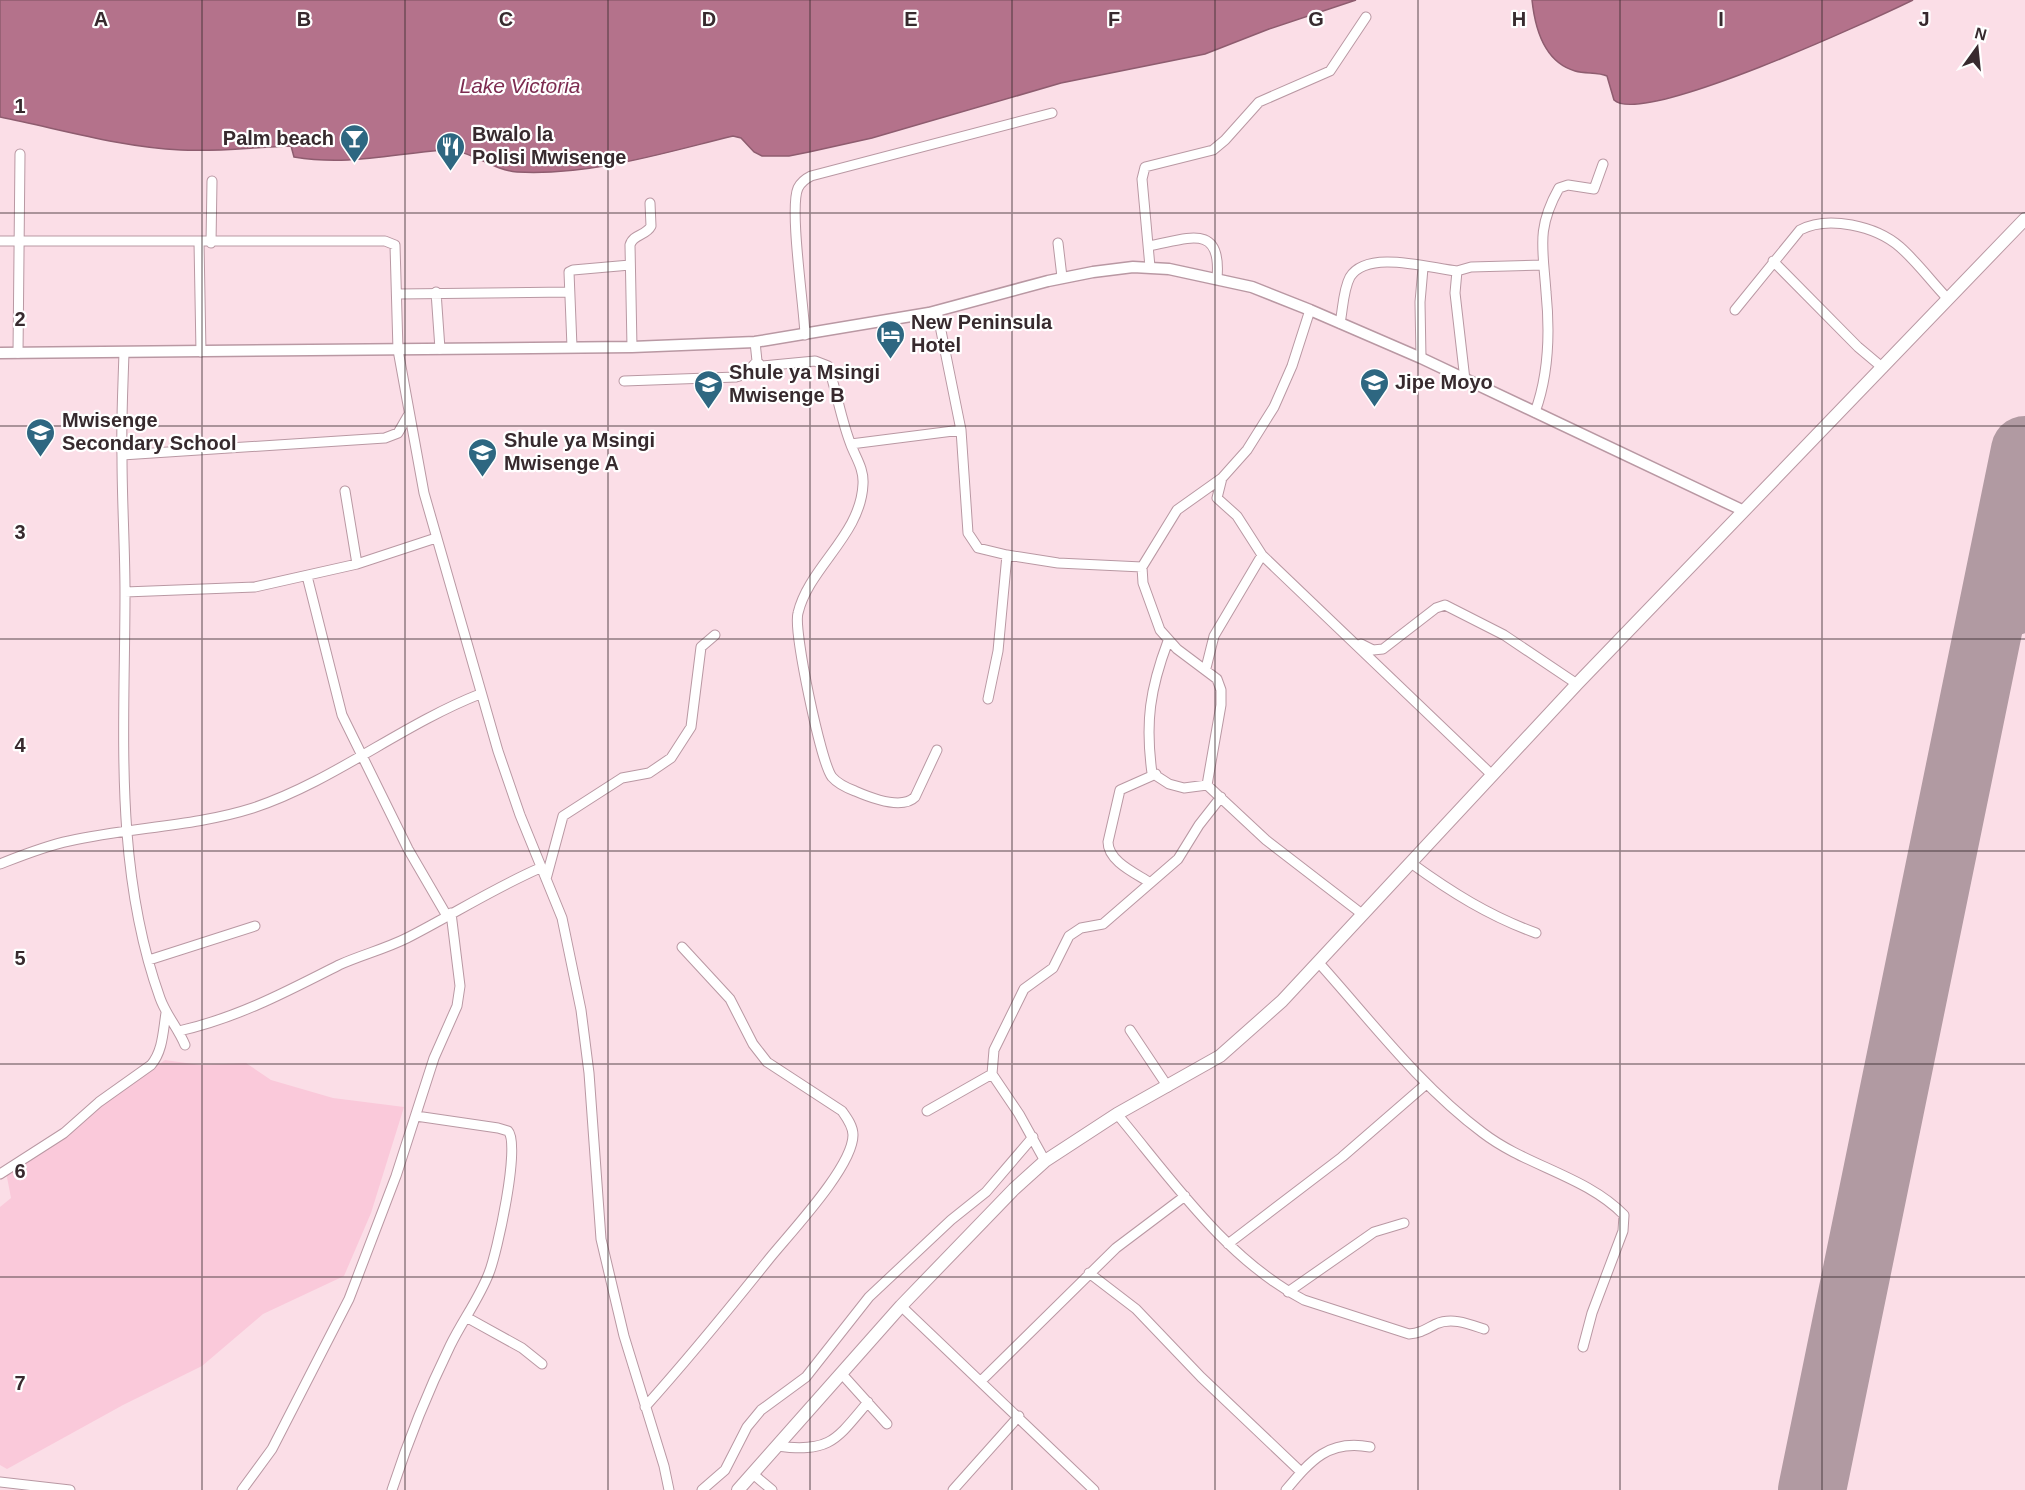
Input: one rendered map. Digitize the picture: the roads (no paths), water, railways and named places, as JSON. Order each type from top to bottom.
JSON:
[{"type":"main road","points":[[738,1490],[901,1306],[1014,1189],[1045,1161],[1117,1114],[1220,1056],[1274,1009],[1319,963],[1491,774],[1742,510],[1883,368],[1947,298],[2025,219]]},
{"type":"street","points":[[1150,267],[1142,179],[1144,167],[1213,150],[1259,102],[1330,70],[1366,17]]},
{"type":"street","points":[[805,335],[795,211],[797,189],[802,181],[811,176],[1052,113]]},
{"type":"street","points":[[18,353],[20,154]]},
{"type":"street","points":[[1535,412],[1542,392],[1548,341],[1540,248],[1544,226],[1559,188],[1568,185],[1594,189],[1603,164]]},
{"type":"street","points":[[211,243],[212,181]]},
{"type":"street","points":[[632,347],[631,241],[651,226],[650,203]]},
{"type":"street","points":[[1734,310],[1800,230],[1812,224],[1831,222],[1878,234],[1898,245],[1947,298]]},
{"type":"street","points":[[1149,246],[1195,238],[1206,240],[1213,244],[1217,254],[1217,278]]},
{"type":"street","points":[[0,241],[211,243],[388,241],[397,249],[398,350],[409,414],[436,538],[462,622],[480,694],[520,815],[562,918],[581,1010],[596,1135],[601,1239],[624,1336],[664,1466],[669,1490]]},
{"type":"street","points":[[199,242],[201,352]]},
{"type":"street","points":[[1058,243],[1062,277]]},
{"type":"street","points":[[1341,323],[1348,279],[1360,266],[1382,261],[1457,272],[1471,267],[1543,265]]},
{"type":"street","points":[[1773,261],[1858,347],[1883,368]]},
{"type":"street","points":[[572,347],[568,278],[573,270],[630,265]]},
{"type":"street","points":[[0,353],[632,347],[755,342],[937,311],[1062,277],[1117,268],[1150,267],[1217,278],[1252,287],[1311,310],[1421,358],[1742,510]]},
{"type":"street","points":[[1421,358],[1420,302],[1423,268]]},
{"type":"street","points":[[1457,272],[1455,293],[1465,380]]},
{"type":"street","points":[[436,292],[440,349]]},
{"type":"street","points":[[398,294],[569,292]]},
{"type":"street","points":[[1207,785],[1221,698],[1217,679],[1206,668],[1168,641],[1155,617],[1143,583],[1142,567],[1177,510],[1222,478],[1247,450],[1274,407],[1292,366],[1311,310]]},
{"type":"street","points":[[937,311],[961,430],[968,533],[978,548],[1058,563],[1142,567]]},
{"type":"street","points":[[624,381],[736,377],[746,374],[757,361],[755,342]]},
{"type":"street","points":[[124,352],[122,455],[125,592],[122,761],[127,832],[138,918],[166,1013],[179,1031],[185,1045]]},
{"type":"street","points":[[757,361],[767,368],[815,361],[825,364],[851,444],[861,467],[863,483],[861,498],[851,524],[811,586],[797,614],[802,657],[824,760],[832,777],[845,787],[866,796],[902,803],[911,802],[915,797],[937,750]]},
{"type":"street","points":[[122,455],[378,439],[398,433],[409,414]]},
{"type":"street","points":[[851,444],[961,430]]},
{"type":"street","points":[[1222,478],[1217,498],[1237,516],[1262,555],[1491,774]]},
{"type":"street","points":[[345,491],[357,564]]},
{"type":"street","points":[[125,592],[255,587],[357,564],[436,538]]},
{"type":"street","points":[[988,699],[998,651],[1007,555]]},
{"type":"street","points":[[1206,668],[1214,636],[1262,555]]},
{"type":"street","points":[[242,1490],[272,1449],[349,1299],[396,1176],[434,1059],[457,1006],[460,986],[449,915],[416,863],[342,715],[307,576]]},
{"type":"street","points":[[1353,640],[1379,650],[1436,608],[1445,605],[1504,635],[1577,684]]},
{"type":"street","points":[[546,879],[563,816],[622,778],[649,773],[662,766],[685,740],[694,710],[700,650],[715,634]]},
{"type":"street","points":[[1168,641],[1153,684],[1149,709],[1147,737],[1152,773],[1169,784],[1184,788],[1207,785],[1266,840],[1362,915]]},
{"type":"street","points":[[0,864],[71,840],[169,826],[252,808],[362,758],[440,710],[480,694]]},
{"type":"street","points":[[1149,882],[1114,857],[1108,850],[1108,842],[1120,790],[1156,774]]},
{"type":"street","points":[[1045,1161],[1033,1137],[992,1074],[993,1050],[1024,989],[1053,968],[1069,936],[1076,930],[1103,924],[1178,859],[1199,825],[1221,797]]},
{"type":"street","points":[[1411,863],[1454,894],[1483,911],[1536,933]]},
{"type":"street","points":[[179,1031],[238,1015],[342,964],[405,939],[540,868]]},
{"type":"street","points":[[150,960],[255,926]]},
{"type":"street","points":[[645,1407],[710,1335],[808,1212],[849,1153],[853,1136],[850,1123],[842,1111],[767,1062],[753,1044],[730,999],[682,947]]},
{"type":"street","points":[[1319,963],[1425,1086],[1499,1145],[1610,1201],[1624,1215],[1623,1231],[1592,1313],[1583,1347]]},
{"type":"street","points":[[0,1174],[64,1133],[99,1102],[152,1065],[162,1042],[166,1013]]},
{"type":"street","points":[[1130,1030],[1168,1087]]},
{"type":"street","points":[[927,1111],[992,1074]]},
{"type":"street","points":[[1228,1244],[1342,1157],[1425,1086]]},
{"type":"street","points":[[1117,1114],[1228,1244],[1288,1292],[1304,1300],[1409,1335],[1423,1333],[1447,1320],[1484,1329]]},
{"type":"street","points":[[392,1490],[413,1427],[446,1352],[484,1286],[495,1253],[511,1168],[512,1135],[498,1128],[416,1116]]},
{"type":"street","points":[[702,1490],[725,1470],[747,1427],[761,1410],[806,1377],[868,1297],[951,1220],[986,1192],[1033,1137]]},
{"type":"street","points":[[981,1381],[1116,1248],[1185,1196]]},
{"type":"street","points":[[1288,1292],[1374,1232],[1404,1223]]},
{"type":"street","points":[[1089,1273],[1136,1309],[1201,1377],[1301,1472]]},
{"type":"street","points":[[901,1306],[1019,1416],[1094,1490]]},
{"type":"street","points":[[466,1317],[522,1348],[542,1364]]},
{"type":"street","points":[[841,1373],[887,1424]]},
{"type":"street","points":[[777,1446],[802,1449],[826,1445],[839,1435],[868,1402]]},
{"type":"street","points":[[953,1490],[1019,1416]]},
{"type":"street","points":[[1286,1490],[1301,1472],[1322,1455],[1343,1444],[1370,1447]]},
{"type":"street","points":[[753,1474],[772,1490]]},
{"type":"street","points":[[0,1482],[70,1490]]},
{"type":"water","name":"Lake Victoria","points":[[0,0],[1356,0],[1269,29],[1205,54],[1061,83],[872,138],[809,152],[789,156],[762,156],[754,152],[741,138],[733,136],[599,167],[517,172],[498,168],[472,156],[454,151],[333,160],[294,157],[291,146],[181,150],[112,141],[0,117]]},
{"type":"water","points":[[1532,0],[1913,0],[1809,47],[1711,85],[1667,98],[1633,104],[1614,100],[1607,76],[1575,71],[1564,67],[1556,60],[1543,43],[1539,33]]},
{"type":"place","name":"Palm beach","points":[[355,164]]},
{"type":"place","name":"Bwalo la Polisi Mwisenge","points":[[451,172]]},
{"type":"place","name":"New Peninsula Hotel","points":[[890,360]]},
{"type":"place","name":"Jipe Moyo","points":[[1374,408]]},
{"type":"place","name":"Shule ya Msingi Mwisenge B","points":[[708,410]]},
{"type":"place","name":"Mwisenge Secondary School","points":[[41,458]]},
{"type":"place","name":"Shule ya Msingi Mwisenge A","points":[[483,478]]}]
